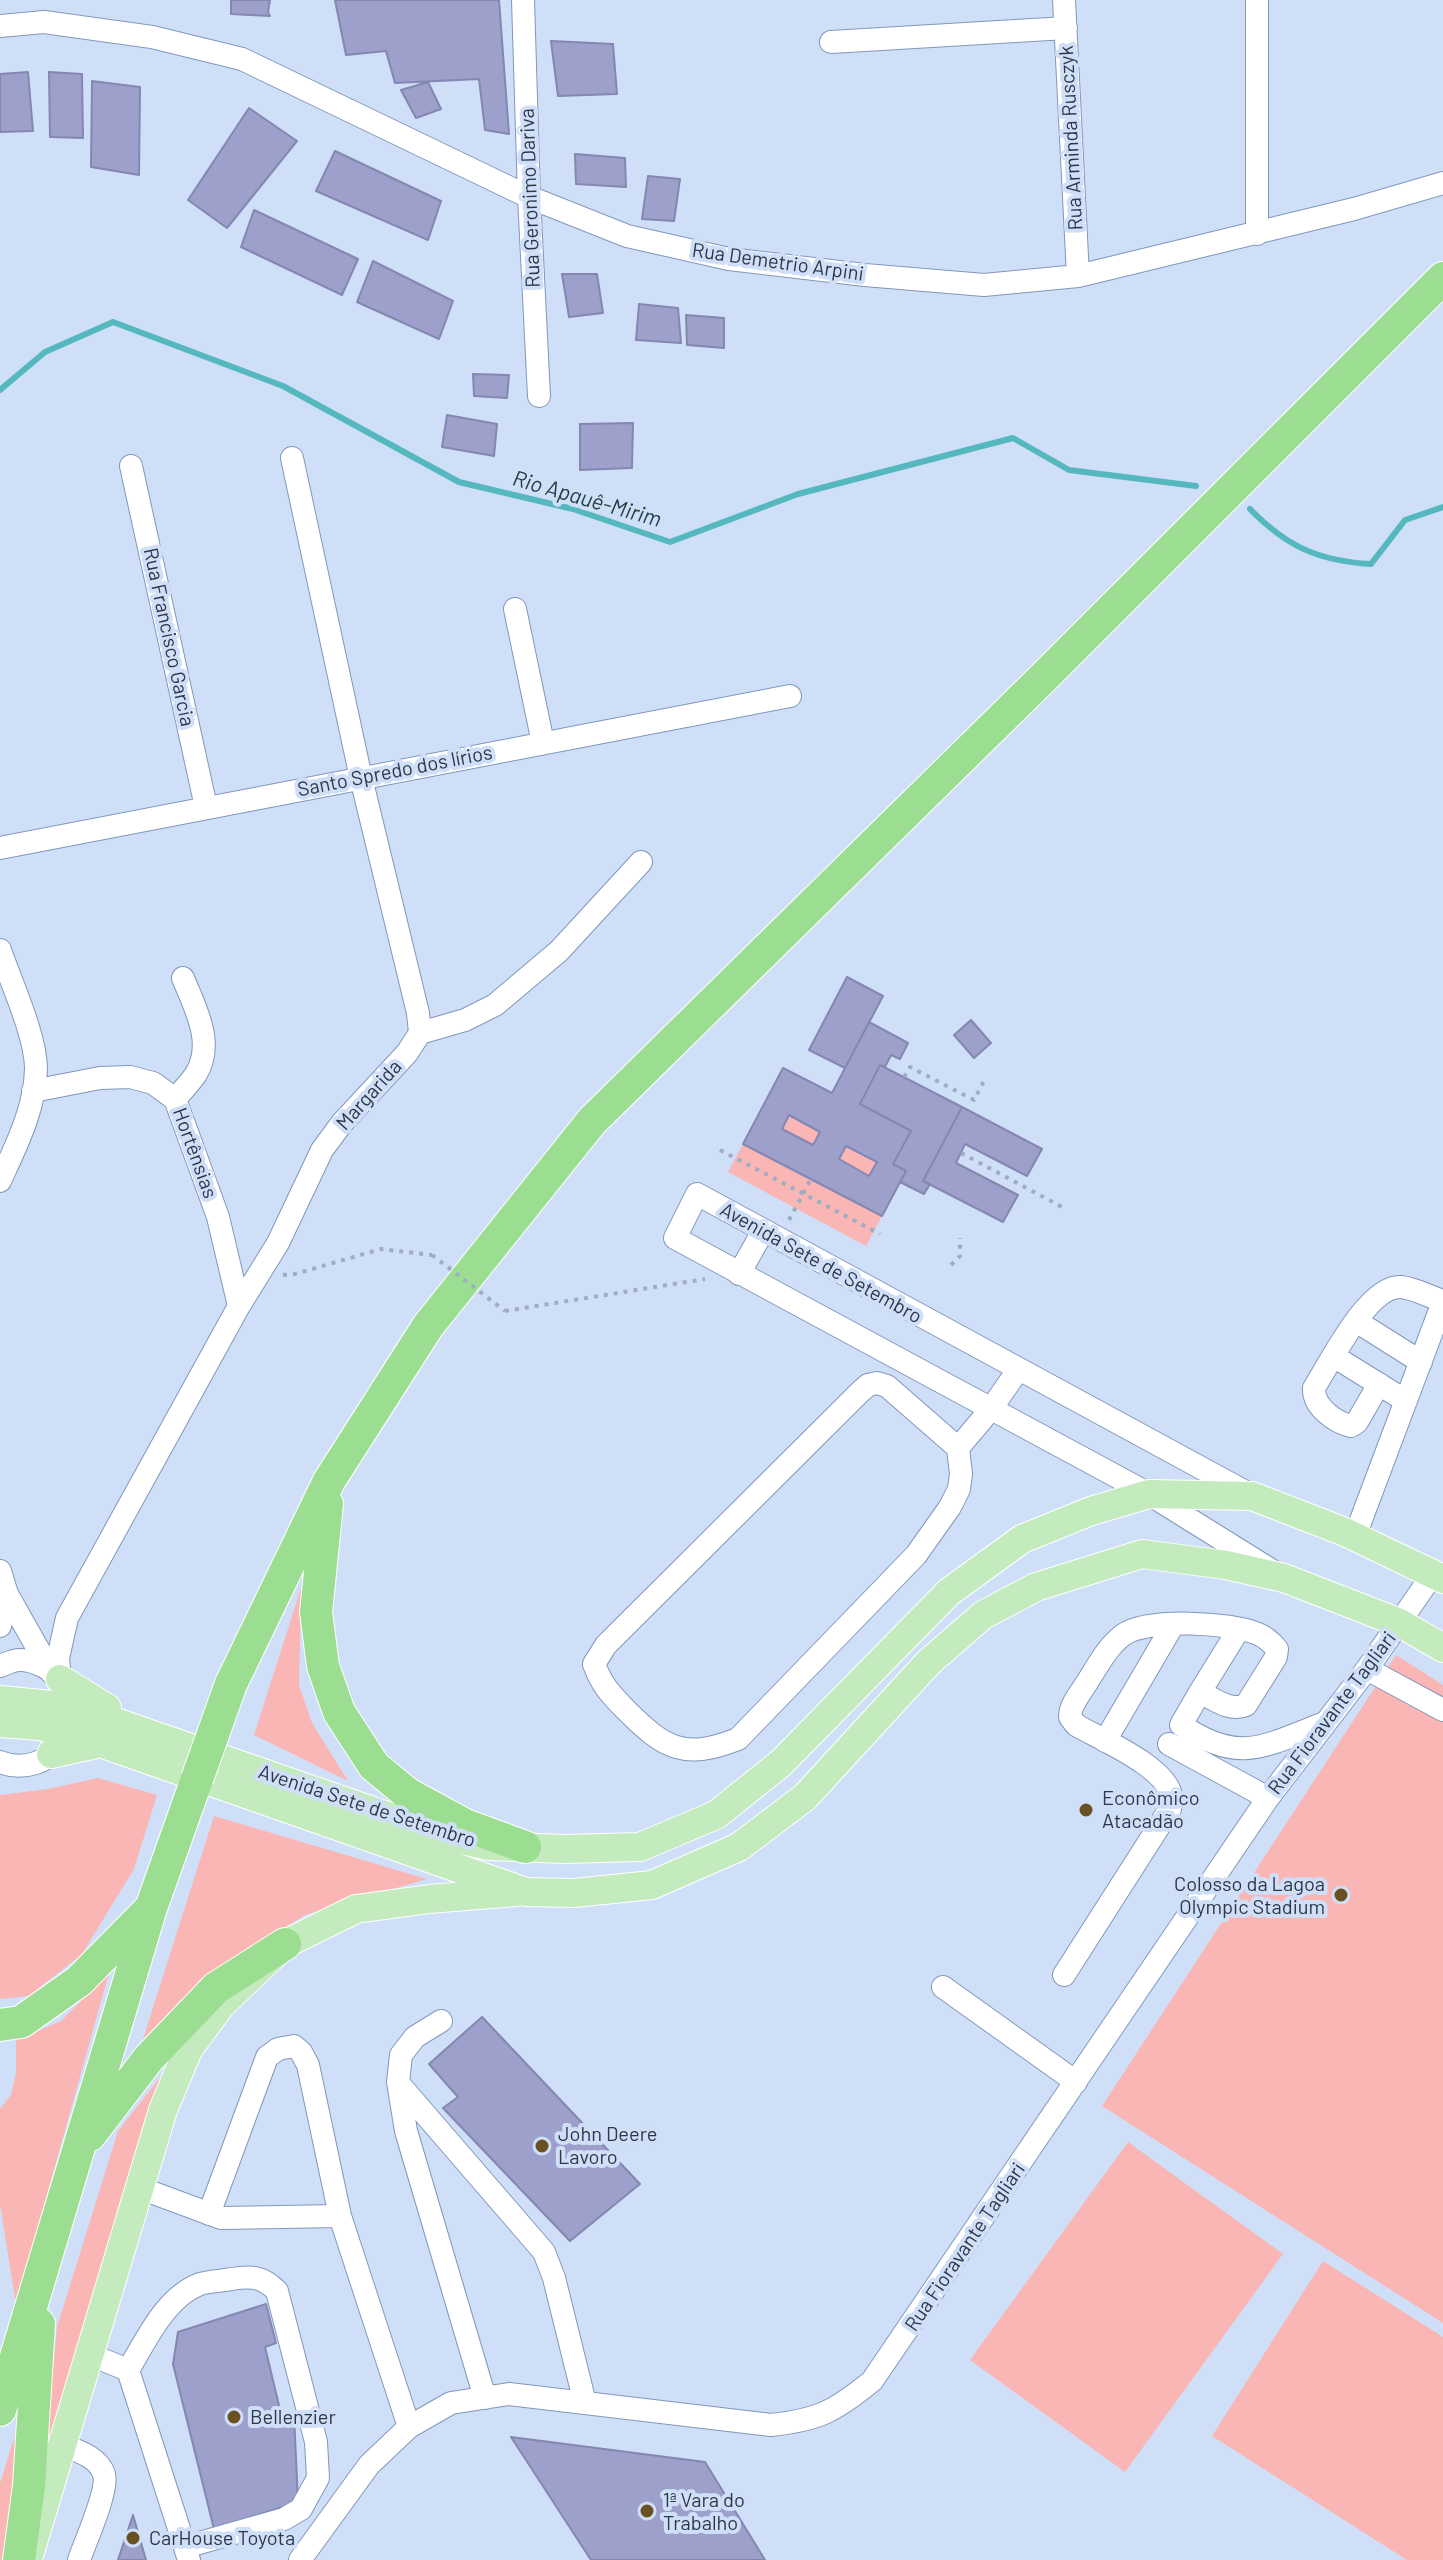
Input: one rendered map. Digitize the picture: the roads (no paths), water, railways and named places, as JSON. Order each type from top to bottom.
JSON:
[{"type":"highway","points":[[0,2410],[151,1908],[231,1684],[329,1481],[428,1326],[592,1121],[1058,663],[1443,278]]},
{"type":"highway","points":[[329,1481],[316,1612],[323,1666],[339,1712],[374,1766],[408,1794],[465,1825],[525,1847]]},
{"type":"highway","points":[[0,2025],[21,2022],[79,1981],[151,1908]]},
{"type":"highway","points":[[79,2150],[149,2058],[216,1988],[285,1944]]},
{"type":"highway","points":[[19,2560],[29,2486],[43,2269]]},
{"type":"main road","name":"Avenida Sete de Setembro","points":[[0,1700],[71,1720],[130,1725],[445,1836],[489,1846],[640,1847],[716,1815],[781,1763],[949,1592],[1022,1539],[1091,1511],[1149,1494],[1252,1496],[1355,1536],[1438,1576]]},
{"type":"main road","name":"Avenida Sete de Setembro","points":[[28,2560],[163,2110],[188,2050],[221,2005],[285,1944],[356,1909],[429,1899],[526,1892],[574,1893],[652,1885],[739,1847],[805,1797],[929,1662],[983,1615],[1036,1587],[1142,1554],[1226,1565],[1284,1578],[1400,1623],[1443,1648]]},
{"type":"main road","points":[[56,1676],[130,1725]]},
{"type":"main road","name":"Avenida Sete de Setembro","points":[[0,1723],[39,1726],[71,1720],[102,1743],[526,1892]]},
{"type":"main road","points":[[51,1754],[102,1743]]},
{"type":"street","name":"Rua Geronimo Dariva","points":[[523,0],[539,396]]},
{"type":"street","name":"Rua Arminda Rusczyk","points":[[1064,0],[1078,276]]},
{"type":"street","points":[[1257,0],[1257,234]]},
{"type":"street","name":"Rua Demetrio Arpini","points":[[0,26],[44,22],[75,26],[152,37],[242,59],[529,197],[627,236],[729,259],[865,275],[984,285],[1078,276],[1257,234],[1443,183]]},
{"type":"street","points":[[831,42],[1066,28]]},
{"type":"street","points":[[292,458],[420,1033],[465,1020],[495,1005],[567,942],[641,862]]},
{"type":"street","name":"Rua Francisco Garcia","points":[[131,466],[206,807]]},
{"type":"street","points":[[515,609],[543,743]]},
{"type":"street","name":"Santo Spredo dos lírios","points":[[0,848],[790,696]]},
{"type":"street","points":[[0,950],[30,1039],[36,1068],[23,1134],[0,1181]]},
{"type":"street","points":[[175,1099],[197,1073],[204,1052],[202,1026],[183,978]]},
{"type":"street","name":"Margarida","points":[[56,1676],[67,1618],[239,1306],[278,1243],[322,1150],[342,1123],[407,1053],[420,1033]]},
{"type":"street","name":"Hortênsias","points":[[33,1091],[100,1078],[130,1077],[153,1083],[175,1099],[218,1217],[239,1306]]},
{"type":"street","name":"Avenida Sete de Setembro","points":[[1252,1496],[697,1194],[675,1238],[1149,1494],[1284,1578]]},
{"type":"street","points":[[739,1274],[771,1235]]},
{"type":"street","points":[[1355,1536],[1443,1301],[1401,1287],[1368,1304],[1314,1388],[1313,1398],[1317,1405],[1351,1426],[1357,1422],[1379,1384]]},
{"type":"street","points":[[1356,1321],[1421,1362]]},
{"type":"street","points":[[1335,1357],[1406,1401]]},
{"type":"street","points":[[958,1448],[887,1386],[877,1383],[868,1385],[606,1645],[594,1664],[601,1685],[652,1736],[685,1750],[712,1749],[738,1739],[916,1555],[959,1489],[958,1448],[1018,1370]]},
{"type":"street","points":[[0,1571],[7,1594],[56,1676],[71,1720],[59,1748],[44,1760],[25,1766],[0,1762]]},
{"type":"street","name":"Rua Fioravante Tagliari","points":[[300,2560],[369,2465],[409,2427],[451,2403],[509,2394],[771,2425],[806,2421],[838,2408],[872,2381],[1268,1798],[1438,1576]]},
{"type":"street","points":[[0,1626],[7,1594]]},
{"type":"street","points":[[1064,1975],[1170,1809],[1171,1796],[1165,1782],[1154,1770],[1076,1725],[1070,1717],[1073,1705],[1110,1647],[1126,1633],[1148,1627],[1194,1624],[1257,1633],[1277,1649],[1276,1657],[1246,1705],[1231,1707],[1200,1692]]},
{"type":"street","points":[[1105,1741],[1173,1625]]},
{"type":"street","points":[[1154,1770],[1239,1629]]},
{"type":"street","points":[[0,1666],[18,1660],[41,1664],[56,1676]]},
{"type":"street","points":[[1367,1669],[1443,1710]]},
{"type":"street","points":[[1175,1734],[1241,1749],[1260,1747],[1323,1724]]},
{"type":"street","points":[[1175,1734],[1268,1798]]},
{"type":"street","points":[[943,1987],[1076,2082]]},
{"type":"street","points":[[441,2021],[415,2037],[401,2055],[398,2082],[406,2131],[485,2398]]},
{"type":"street","points":[[209,2214],[267,2057],[278,2049],[294,2046],[308,2065],[340,2216],[409,2427]]},
{"type":"street","points":[[398,2082],[544,2252],[554,2278],[585,2403]]},
{"type":"street","points":[[140,2188],[209,2214],[236,2220],[340,2216]]},
{"type":"street","points":[[251,2276],[266,2280],[277,2291],[316,2442],[318,2478],[301,2509],[284,2519],[187,2553],[128,2370],[163,2314],[183,2295],[200,2284],[251,2276]]},
{"type":"street","points":[[91,2355],[128,2370]]},
{"type":"street","points":[[63,2445],[85,2454],[104,2475],[103,2491],[79,2560]]},
{"type":"waterway","name":"Rio Apauê-Mirim","points":[[0,390],[45,352],[113,322],[283,386],[459,482],[573,509],[670,542],[798,494],[1013,438],[1069,470],[1196,486]]},
{"type":"waterway","name":"Rio Apauê-Mirim","points":[[1250,509],[1277,533],[1305,550],[1335,559],[1371,564],[1405,520],[1443,507]]},
{"type":"place","name":"Econômico Atacadão","points":[[1086,1810]]},
{"type":"place","name":"Colosso da Lagoa Olympic Stadium","points":[[1341,1895]]},
{"type":"place","name":"John Deere Lavoro","points":[[542,2146]]},
{"type":"place","name":"Bellenzier","points":[[234,2417]]},
{"type":"place","name":"1ª Vara do Trabalho","points":[[647,2511]]},
{"type":"place","name":"CarHouse Toyota","points":[[133,2538]]}]
